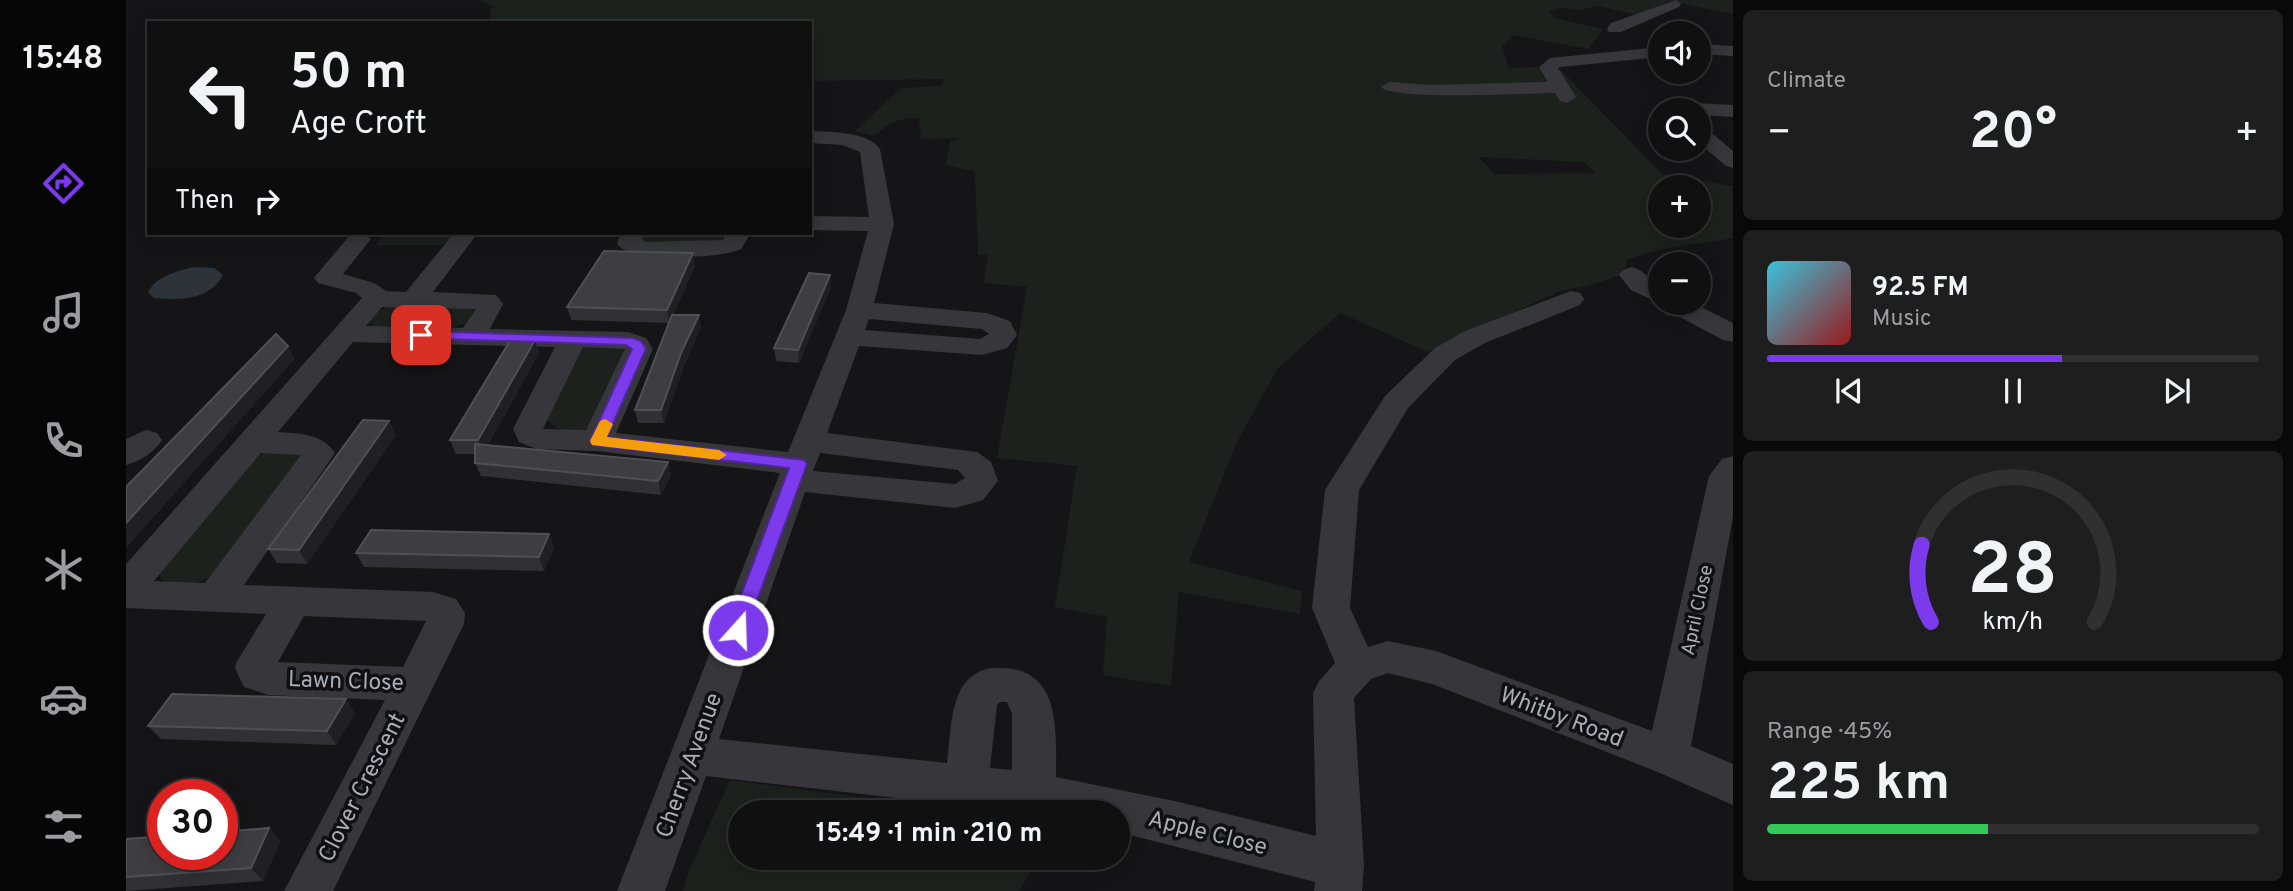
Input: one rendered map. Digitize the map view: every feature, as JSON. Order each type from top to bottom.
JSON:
[{"type":"street","points":[[1648,36],[1615,29],[1674,4]]},
{"type":"street","points":[[1711,50],[1733,51]]},
{"type":"street","points":[[1390,87],[1564,92],[1548,67],[1556,62],[1648,53]]},
{"type":"street","points":[[1664,86],[1669,98]]},
{"type":"street","points":[[1711,110],[1733,111]]},
{"type":"street","name":"Cherry Avenue","points":[[640,891],[853,323],[882,225],[870,149],[860,143],[838,138],[812,137]]},
{"type":"street","points":[[1711,143],[1733,162]]},
{"type":"street","points":[[812,223],[882,225]]},
{"type":"street","points":[[414,299],[464,235]]},
{"type":"street","points":[[633,235],[629,244],[644,249],[727,247],[739,235]]},
{"type":"street","points":[[359,239],[327,278],[365,288],[374,293],[375,299],[487,301],[490,304],[489,309],[472,335]]},
{"type":"street","points":[[1632,275],[1640,285],[1648,289]]},
{"type":"street","name":"Lawn Close","points":[[126,592],[375,299]]},
{"type":"street","points":[[1339,878],[1334,693],[1373,662],[1331,608],[1342,490],[1396,403],[1445,354],[1475,337],[1571,299]]},
{"type":"street","points":[[1697,315],[1733,334]]},
{"type":"street","points":[[344,334],[472,335],[628,341],[636,344],[639,349],[597,441]]},
{"type":"street","points":[[573,340],[528,429],[530,435],[537,439],[597,441],[800,462]]},
{"type":"street","points":[[214,598],[319,453],[307,444],[251,443]]},
{"type":"street","name":"April Close","points":[[1668,756],[1696,607],[1725,476],[1733,467]]},
{"type":"street","name":"Lawn Close","points":[[126,592],[214,598],[295,601],[443,609],[447,617],[414,684],[269,678],[258,675],[256,663],[295,601]]},
{"type":"street","name":"Whitby Road","points":[[1373,662],[1436,668],[1668,756],[1733,785]]},
{"type":"street","points":[[966,784],[977,699],[989,685],[1008,683],[1026,693],[1034,708],[1033,793]]},
{"type":"street","name":"Clover Crescent","points":[[308,891],[414,684]]},
{"type":"street","name":"Apple Close","points":[[692,755],[1033,793],[1180,824],[1339,878]]},
{"type":"shaded area","points":[[480,0],[1733,0],[1733,14],[1669,1],[1642,16],[1599,6],[1577,10],[1560,8],[1549,12],[1555,18],[1603,29],[1588,49],[1513,35],[1502,46],[1509,68],[1557,66],[1648,161],[1662,174],[1668,175],[1648,175],[1648,238],[1711,238],[1711,182],[1733,186],[1733,238],[1639,255],[1627,260],[1623,274],[1591,285],[1560,291],[1428,352],[1340,313],[1278,368],[1237,442],[1189,562],[1302,591],[1300,614],[1179,592],[1171,686],[1103,675],[1107,617],[1055,607],[1077,466],[997,458],[1027,287],[984,283],[988,255],[978,255],[975,172],[946,165],[950,142],[959,138],[921,139],[919,118],[895,122],[874,136],[855,131],[901,88],[940,86],[946,79],[812,81],[812,21],[488,21],[492,6]],"holes":[[[1479,157],[1583,162],[1596,173],[1494,174]]]},
{"type":"shaded area","points":[[385,235],[453,235],[443,245],[375,245]]},
{"type":"shaded area","points":[[643,235],[732,235],[728,240],[647,244],[641,238]]},
{"type":"shaded area","points":[[193,267],[214,268],[223,275],[210,290],[193,297],[154,298],[148,292],[161,278]]},
{"type":"shaded area","points":[[391,305],[468,305],[474,310],[468,323],[446,329],[376,327],[370,323],[371,316]]},
{"type":"shaded area","points":[[591,344],[618,345],[626,352],[594,426],[575,432],[556,428],[547,419],[582,348]]},
{"type":"shaded area","points":[[274,450],[293,451],[303,457],[223,570],[193,583],[168,583],[161,579],[160,572],[255,456]]},
{"type":"shaded area","points":[[730,780],[882,800],[728,800],[728,870],[1032,870],[1019,891],[683,891],[689,870]]},
{"type":"building","points":[[604,251],[693,253],[667,310],[567,307]]},
{"type":"building","points":[[809,273],[830,275],[798,350],[774,348]]},
{"type":"building","points":[[672,315],[699,315],[681,353],[661,410],[635,410]]},
{"type":"building","points":[[276,334],[288,346],[126,523],[126,487]]},
{"type":"building","points":[[511,339],[535,340],[478,440],[450,440]]},
{"type":"building","points":[[363,420],[389,421],[299,550],[268,549]]},
{"type":"building","points":[[475,444],[668,462],[658,481],[475,463]]},
{"type":"building","points":[[371,530],[549,534],[539,557],[356,553]]},
{"type":"building","points":[[172,694],[346,699],[327,731],[148,726]]},
{"type":"building","points":[[269,828],[251,868],[238,869],[238,831]]},
{"type":"building","points":[[147,837],[147,870],[223,870],[126,877],[126,839]]},
{"type":"slow traffic","points":[[605,424],[597,441],[719,455]]},
{"type":"route","points":[[421,335],[628,341],[636,344],[639,349],[597,441],[799,464],[738,630]]}]
